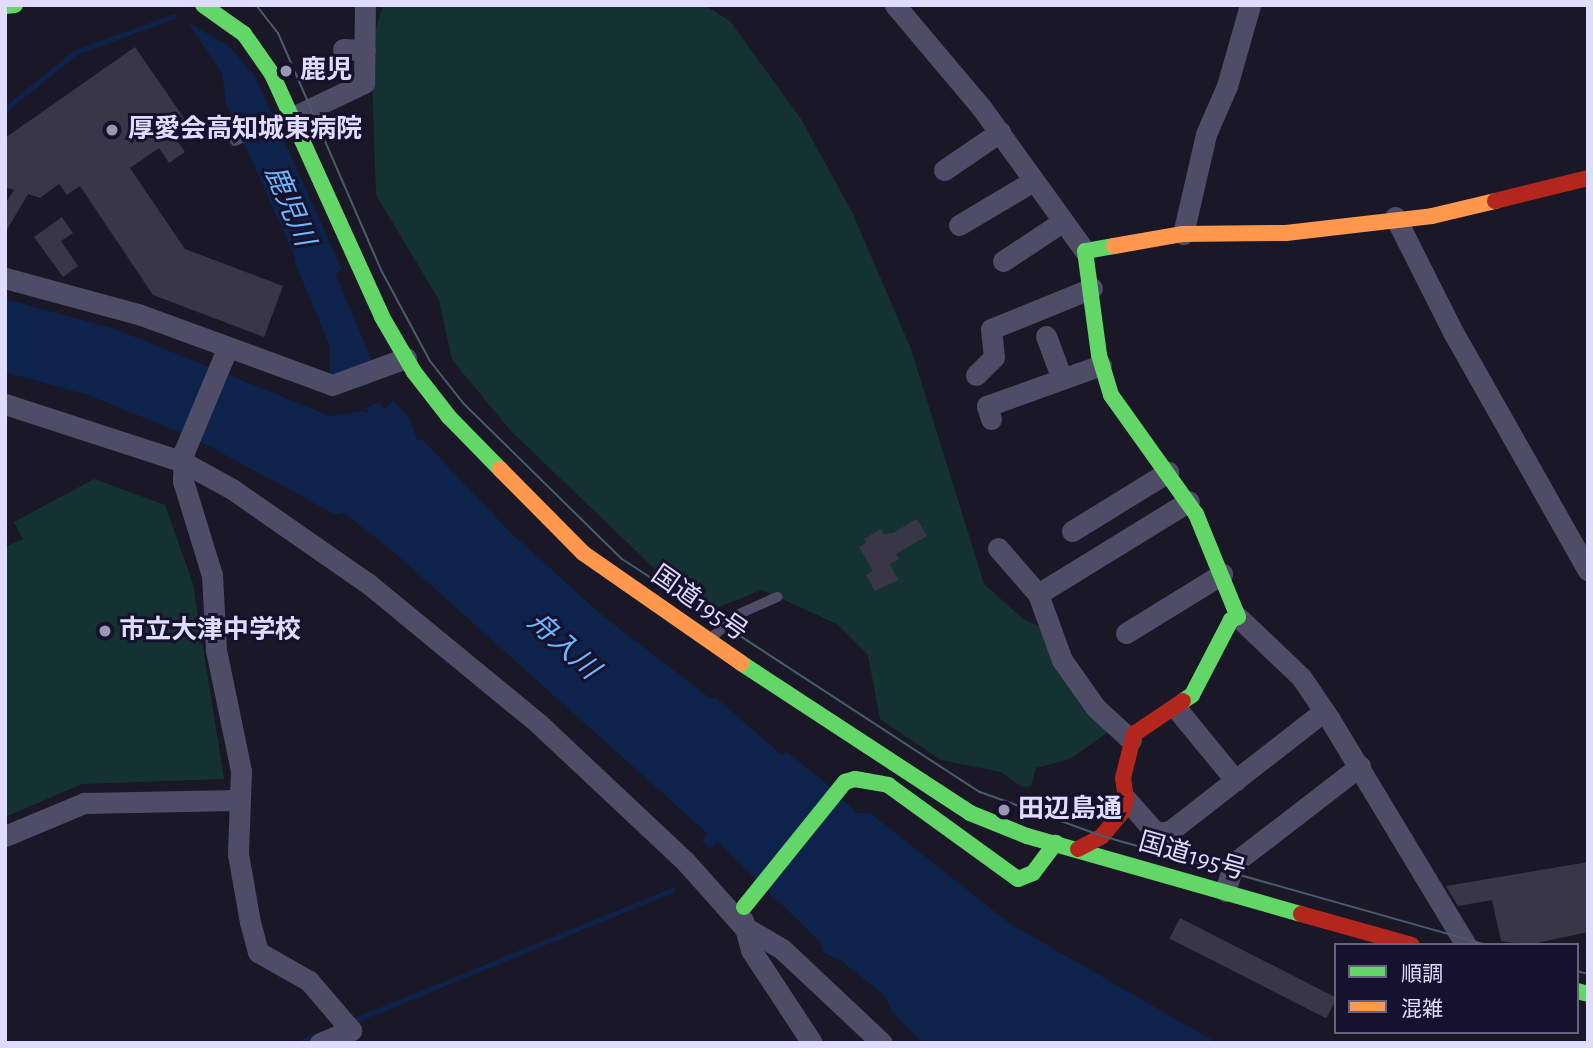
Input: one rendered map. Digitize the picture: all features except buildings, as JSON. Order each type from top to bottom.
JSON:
[{"type":"main road","points":[[5,6],[15,5]]},
{"type":"main road","name":"国道195号","points":[[214,8],[258,52],[284,120],[382,317],[406,358],[449,417],[583,553],[708,642],[970,813],[1014,832],[1405,943]]},
{"type":"main road","points":[[1078,849],[1113,825],[1126,799],[1123,778],[1131,740],[1140,729],[1176,708],[1200,685],[1231,620],[1238,617],[1189,501],[1116,403],[1101,365],[1085,251],[1183,234],[1286,233],[1395,217],[1469,210],[1588,178]]},
{"type":"main road","points":[[743,917],[845,782],[865,778],[888,785],[1018,879],[1033,873],[1056,843]]},
{"type":"street","points":[[284,120],[364,83],[365,5]]},
{"type":"street","points":[[895,5],[1000,132],[1085,251]]},
{"type":"street","points":[[1183,234],[1206,134],[1227,86],[1250,5]]},
{"type":"street","points":[[342,49],[365,50]]},
{"type":"street","points":[[944,170],[1000,132]]},
{"type":"street","points":[[959,225],[1033,181]]},
{"type":"street","points":[[1395,217],[1453,332],[1588,571]]},
{"type":"street","points":[[1003,261],[1062,222]]},
{"type":"street","points":[[5,278],[141,314],[226,352]]},
{"type":"street","points":[[976,375],[994,356],[991,329],[1092,288]]},
{"type":"street","points":[[1046,336],[1062,379]]},
{"type":"street","points":[[320,1043],[351,1030],[309,981],[258,952],[238,854],[237,800],[241,771],[216,650],[212,575],[183,481],[184,457],[226,352],[236,346],[332,386],[406,358]]},
{"type":"street","points":[[991,419],[987,406],[1101,365]]},
{"type":"street","points":[[5,404],[184,457],[444,642],[601,779],[743,917],[782,949],[883,1043]]},
{"type":"street","points":[[1072,531],[1168,472]]},
{"type":"street","points":[[1038,594],[1189,501]]},
{"type":"street","points":[[998,548],[1038,594],[1062,660],[1096,708],[1131,740]]},
{"type":"street","points":[[1126,633],[1222,574]]},
{"type":"street","points":[[1238,617],[1301,677],[1360,766],[1465,943]]},
{"type":"street","points":[[1176,708],[1236,781]]},
{"type":"street","points":[[1154,871],[1162,834],[1236,781],[1324,711]]},
{"type":"street","points":[[1224,891],[1234,863],[1360,766]]},
{"type":"street","points":[[1126,799],[1162,834]]},
{"type":"street","points":[[5,836],[84,803],[237,800]]},
{"type":"street","points":[[743,917],[751,950],[812,1043]]},
{"type":"lane","points":[[235,141],[284,120]]},
{"type":"lane","points":[[708,642],[720,626],[777,597]]},
{"type":"green space","points":[[383,5],[704,5],[730,21],[801,119],[852,212],[911,349],[984,584],[1022,618],[1044,629],[1108,732],[1070,759],[1036,768],[1031,786],[1022,787],[1001,772],[941,760],[880,719],[868,655],[837,624],[762,590],[711,610],[659,573],[511,431],[452,360],[439,300],[376,195],[371,45]]},
{"type":"green space","name":"市立大津中学校","points":[[94,479],[165,505],[193,584],[224,779],[82,784],[5,817],[5,547],[23,539],[14,522]]},
{"type":"water","points":[[188,23],[228,45],[255,76],[342,270],[321,283],[348,350],[364,343],[365,368],[344,377],[330,374],[330,344],[321,315],[226,103],[222,73]]},
{"type":"water","name":"舟入川","points":[[5,299],[115,329],[330,416],[365,411],[368,414],[367,407],[379,402],[385,409],[393,400],[410,419],[417,440],[422,439],[511,533],[603,616],[711,699],[715,697],[782,755],[787,752],[827,784],[857,813],[870,813],[1009,923],[1217,1043],[923,1043],[893,1013],[884,995],[839,959],[823,953],[820,942],[718,842],[710,848],[702,841],[707,833],[395,553],[344,513],[336,515],[194,438],[88,395],[5,372]]},
{"type":"waterway","points":[[5,109],[76,52],[174,16]]},
{"type":"waterway","name":"鹿児川","points":[[311,259],[358,371]]},
{"type":"waterway","points":[[350,1022],[672,890]]},
{"type":"waterway","points":[[298,1043],[318,1035]]},
{"type":"tram line","points":[[256,5],[278,33],[381,270],[430,361],[463,403],[622,559],[980,792],[1102,836],[1479,943]]},
{"type":"tram line","points":[[1579,972],[1588,974]]},
{"type":"traffic: fast","points":[[5,6],[15,5]]},
{"type":"traffic: fast","points":[[203,5],[244,34],[272,74],[382,317],[414,372],[449,417],[500,469]]},
{"type":"traffic: fast","points":[[1114,246],[1085,251],[1099,355],[1111,395],[1196,514],[1238,617],[1231,620],[1192,695],[1183,701]]},
{"type":"traffic: fast","points":[[741,663],[970,813],[1027,836],[1301,914]]},
{"type":"traffic: fast","points":[[744,907],[845,782],[855,779],[888,785],[1018,879],[1033,873],[1056,843]]},
{"type":"traffic: fast","points":[[1579,992],[1588,994]]},
{"type":"traffic: slow","points":[[1114,246],[1183,234],[1286,233],[1432,216],[1495,201]]},
{"type":"traffic: slow","points":[[500,469],[583,553],[741,663]]},
{"type":"traffic: jam","points":[[1495,201],[1588,178]]},
{"type":"traffic: jam","points":[[1078,849],[1102,836],[1122,812],[1126,799],[1123,778],[1134,734],[1183,701]]},
{"type":"traffic: jam","points":[[1301,914],[1405,943]]},
{"type":"place","name":"鹿児","points":[[286,71]]},
{"type":"place","name":"厚愛会高知城東病院","points":[[112,130]]},
{"type":"place","name":"市立大津中学校","points":[[105,631]]},
{"type":"place","name":"田辺島通","points":[[1004,810]]}]
